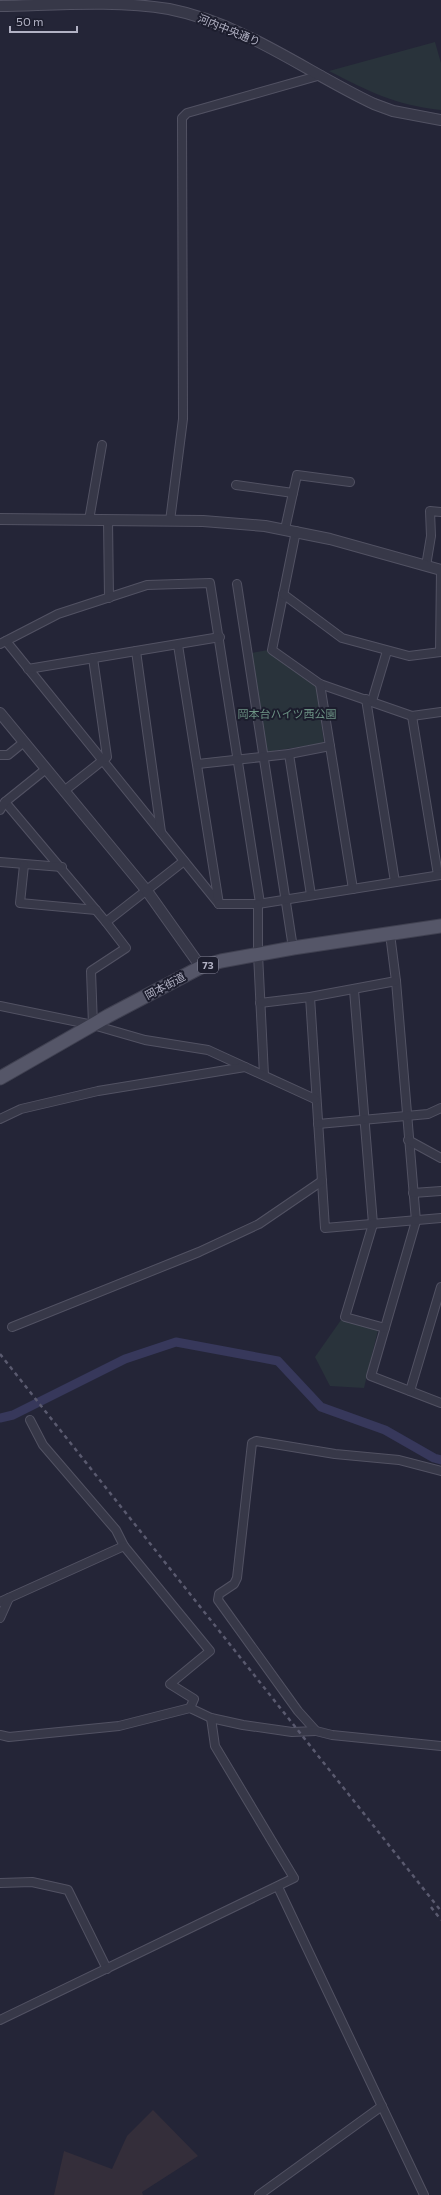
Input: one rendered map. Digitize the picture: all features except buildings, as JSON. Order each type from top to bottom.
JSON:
[{"type":"main road","name":"岡本街道","points":[[0,1078],[93,1024],[201,967],[258,954],[293,948],[441,926]]},
{"type":"street","name":"河内中央通り","points":[[0,6],[117,4],[169,9],[208,20],[248,36],[354,94],[393,111],[441,120]]},
{"type":"street","points":[[170,521],[183,419],[182,118],[187,113],[321,75]]},
{"type":"street","points":[[89,520],[102,445]]},
{"type":"street","points":[[350,482],[297,475],[293,493],[283,594],[272,650],[320,684],[412,716],[441,712]]},
{"type":"street","points":[[236,485],[293,493]]},
{"type":"street","points":[[426,566],[431,536],[430,512],[441,512]]},
{"type":"street","points":[[0,519],[241,523],[290,530],[441,570],[440,652],[409,656],[342,638],[283,594]]},
{"type":"street","points":[[108,520],[109,598]]},
{"type":"street","points":[[219,904],[104,761],[28,669],[3,642],[58,614],[146,585],[210,583],[220,637],[259,903],[258,954],[264,1075]]},
{"type":"street","points":[[237,584],[265,756],[293,948]]},
{"type":"street","points":[[28,669],[220,637]]},
{"type":"street","points":[[178,645],[219,904]]},
{"type":"street","points":[[136,651],[161,832]]},
{"type":"street","points":[[387,651],[369,700],[395,882]]},
{"type":"street","points":[[64,791],[104,761],[107,757],[93,658]]},
{"type":"street","points":[[320,684],[353,889]]},
{"type":"street","points":[[0,713],[147,891],[201,967]]},
{"type":"street","points":[[219,904],[259,903],[440,875],[412,716]]},
{"type":"street","points":[[0,755],[8,755],[24,742]]},
{"type":"street","points":[[198,764],[289,754],[330,746]]},
{"type":"street","points":[[289,754],[311,895]]},
{"type":"street","points":[[0,810],[5,802],[46,769]]},
{"type":"street","points":[[5,802],[62,867],[126,948],[91,971],[93,1024]]},
{"type":"street","points":[[106,922],[184,861]]},
{"type":"street","points":[[0,862],[62,867]]},
{"type":"street","points":[[24,865],[20,903],[96,910]]},
{"type":"street","points":[[390,934],[396,982],[408,1140],[416,1221],[371,1376],[441,1403]]},
{"type":"street","points":[[260,1003],[310,997],[396,982]]},
{"type":"street","points":[[354,990],[373,1224],[345,1317],[385,1328]]},
{"type":"street","points":[[310,997],[315,1099],[325,1228],[441,1218]]},
{"type":"street","points":[[0,1006],[93,1024],[145,1040],[208,1050],[315,1099]]},
{"type":"street","points":[[0,1119],[21,1109],[98,1091],[245,1067]]},
{"type":"street","points":[[318,1124],[428,1114],[441,1108]]},
{"type":"street","points":[[408,1140],[441,1158]]},
{"type":"street","points":[[12,1327],[199,1252],[259,1224],[322,1181]]},
{"type":"street","points":[[413,1193],[441,1190]]},
{"type":"street","points":[[410,1391],[441,1287]]},
{"type":"street","points":[[30,1420],[43,1445],[116,1530],[124,1546],[210,1651],[170,1684],[194,1699],[190,1708]]},
{"type":"street","points":[[316,1731],[298,1712],[218,1600],[219,1594],[234,1584],[238,1578],[252,1443],[256,1440],[334,1454],[399,1460],[441,1471]]},
{"type":"street","points":[[0,1602],[124,1546]]},
{"type":"street","points":[[0,1618],[9,1598]]},
{"type":"street","points":[[0,1735],[10,1737],[119,1726],[190,1708],[211,1718],[270,1729],[292,1732],[316,1731],[332,1735],[441,1746]]},
{"type":"street","points":[[0,2020],[294,1878],[215,1746],[211,1718]]},
{"type":"street","points":[[0,1883],[32,1882],[68,1890],[107,1969]]},
{"type":"street","points":[[278,1887],[424,2195]]},
{"type":"street","points":[[259,2195],[382,2106]]},
{"type":"shaded area","points":[[153,2110],[198,2156],[142,2192],[143,2195],[54,2195],[64,2151],[112,2169],[127,2136]]},
{"type":"green space","points":[[435,42],[441,63],[441,110],[396,101],[370,91],[329,71]]},
{"type":"green space","name":"岡本台ハイツ西公園","points":[[268,650],[316,684],[324,743],[260,753],[246,654]]},
{"type":"green space","points":[[341,1320],[378,1330],[364,1388],[330,1386],[315,1357]]},
{"type":"waterway","points":[[0,1418],[13,1415],[125,1359],[176,1342],[278,1361],[321,1407],[385,1430],[434,1458],[441,1460]]},
{"type":"railway","points":[[0,1354],[441,1911]]},
{"type":"railway","points":[[431,1907],[441,1920]]}]
